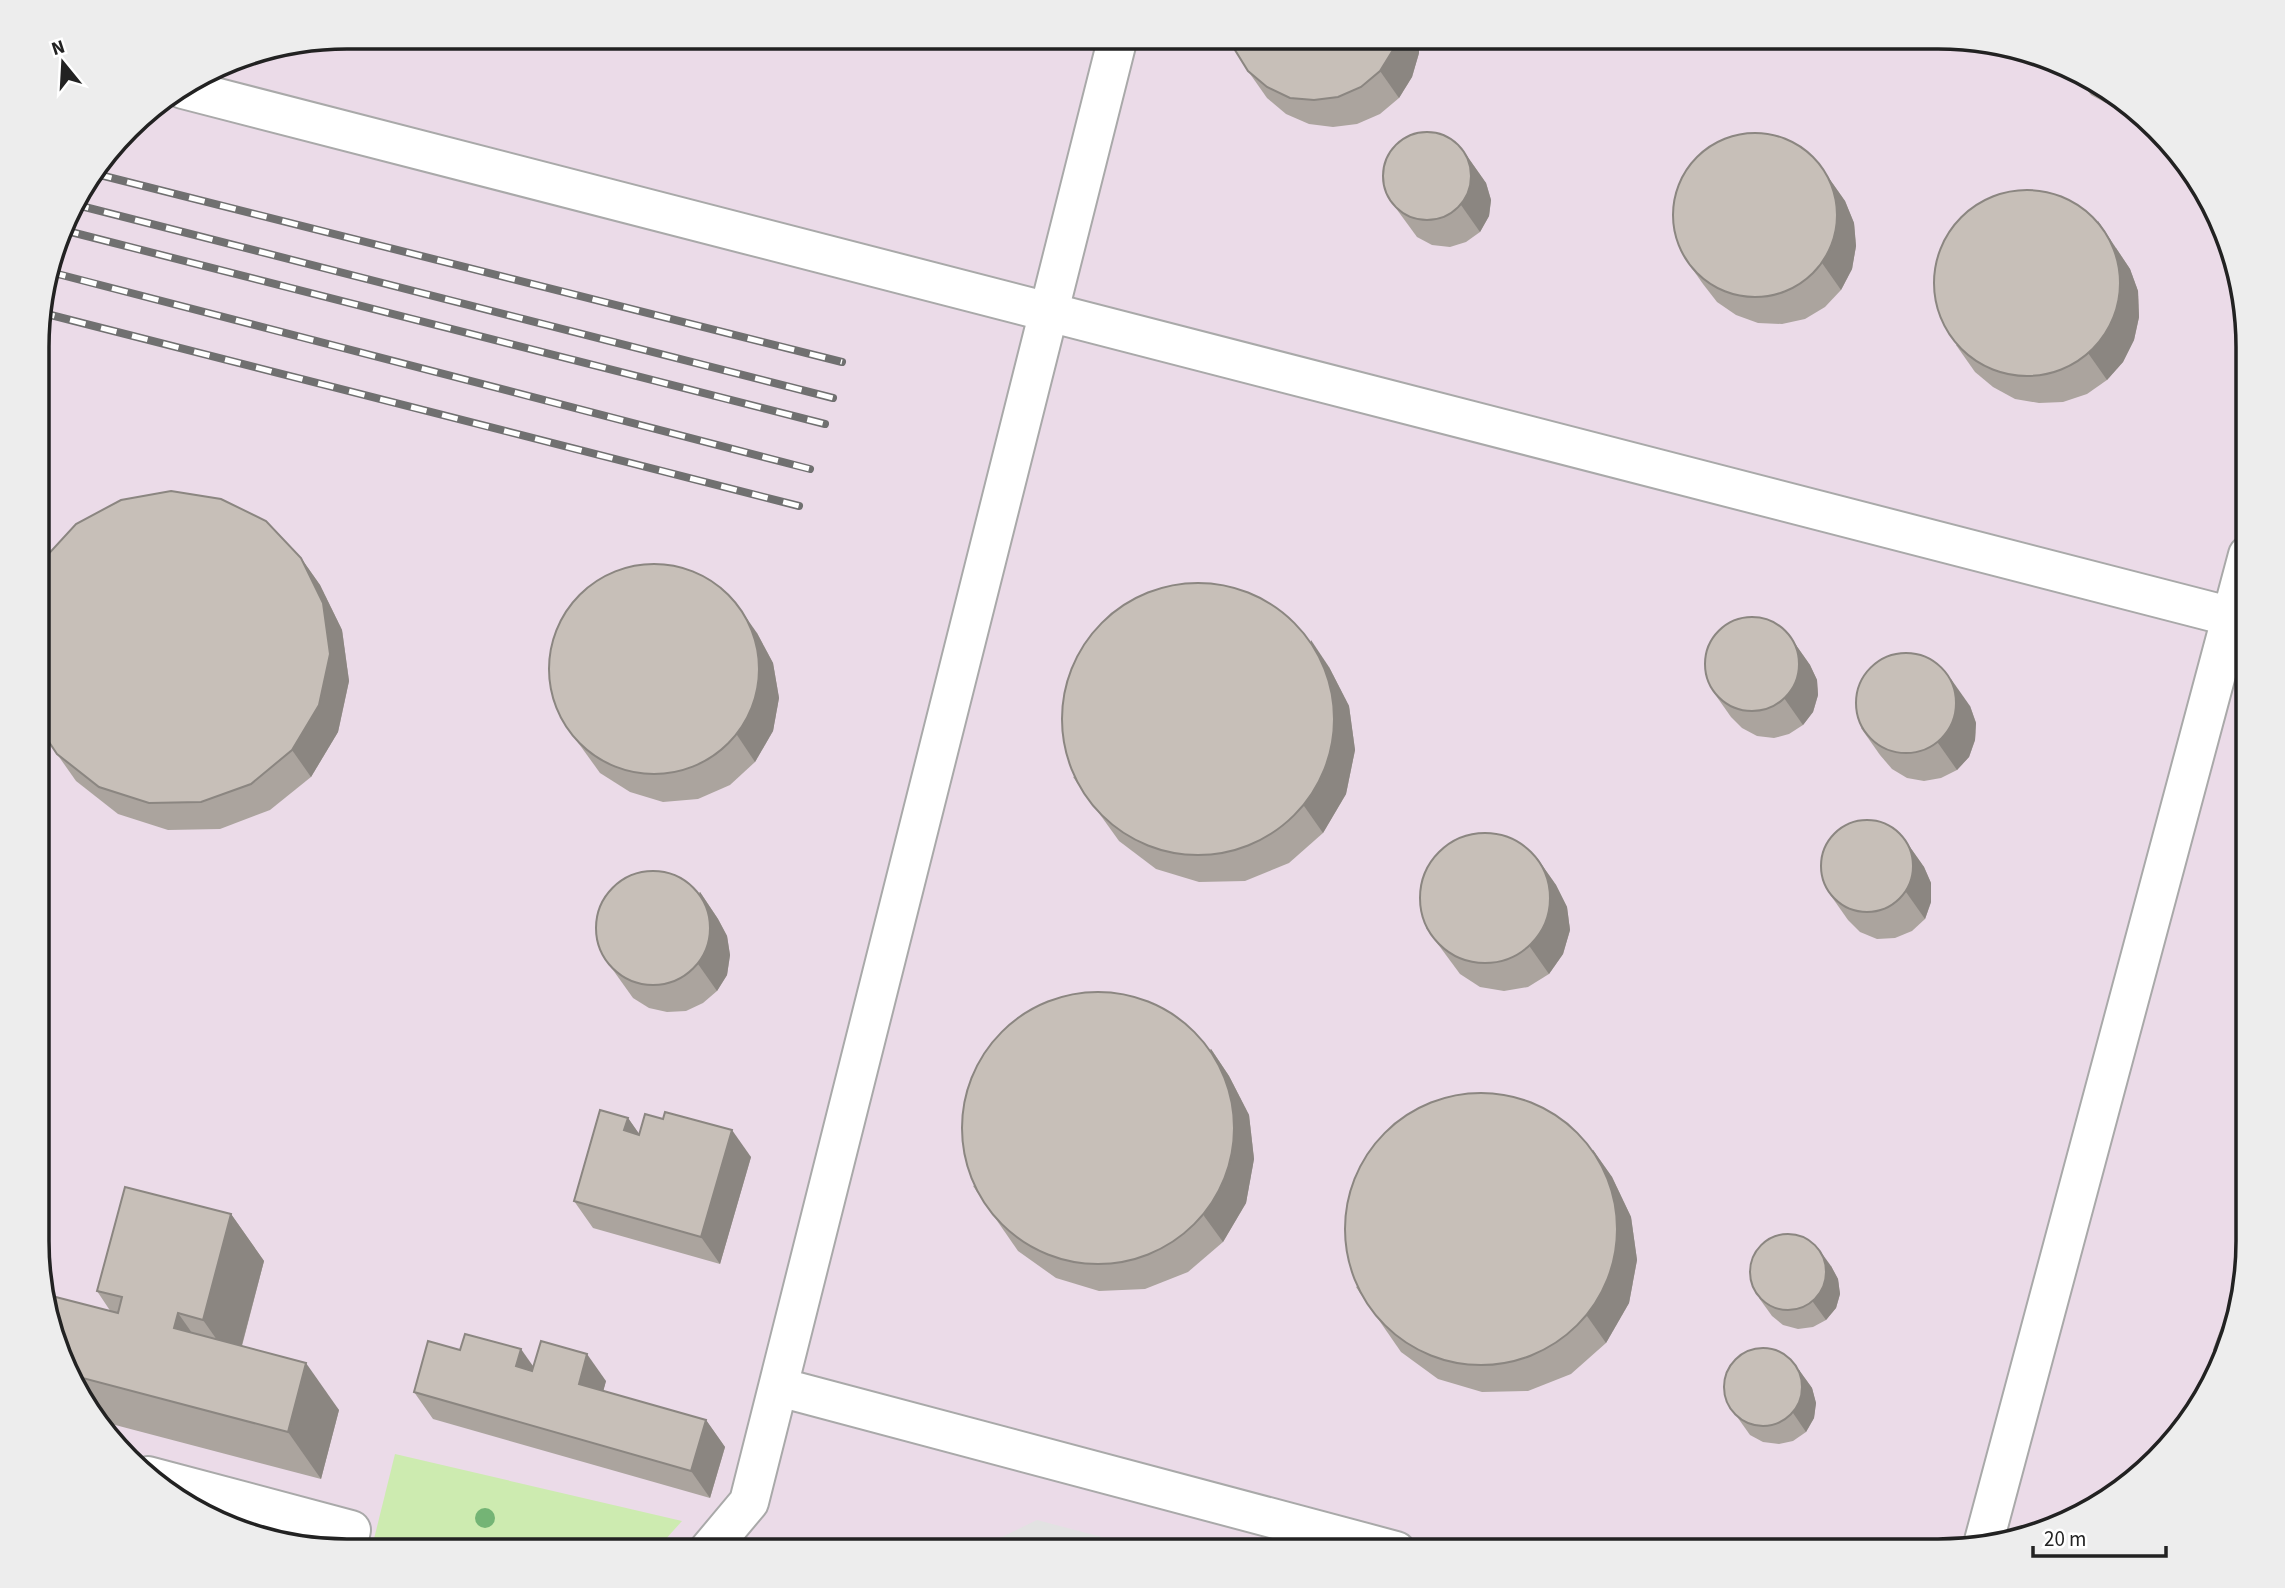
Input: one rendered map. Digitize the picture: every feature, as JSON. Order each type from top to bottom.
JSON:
[{"type":"lane","points":[[718,1539],[749,1502],[1115,49]]},
{"type":"lane","points":[[193,92],[2236,618]]},
{"type":"lane","points":[[1986,1535],[2236,633]]},
{"type":"lane","points":[[779,1387],[1351,1539]]},
{"type":"lane","points":[[173,1483],[351,1530],[349,1539]]},
{"type":"shaded area","points":[[1938,49],[2015,59],[2070,80],[2104,99],[2149,136],[2186,181],[2196,198],[2213,233],[2226,270],[2235,328],[2236,1241],[2226,1318],[2205,1373],[2186,1407],[2149,1452],[2104,1489],[2087,1499],[2052,1516],[2015,1529],[1938,1539],[347,1539],[270,1529],[215,1508],[181,1489],[136,1452],[99,1407],[80,1373],[65,1337],[52,1280],[49,1241],[49,347],[52,308],[59,270],[80,215],[99,181],[136,136],[181,99],[215,80],[270,59],[328,50]]},
{"type":"shaded area","points":[[1037,1520],[1109,1539],[998,1539]]},
{"type":"green space","points":[[395,1454],[682,1521],[666,1539],[374,1539]]},
{"type":"building","points":[[1393,49],[1380,71],[1361,87],[1338,97],[1314,100],[1290,98],[1267,87],[1248,71],[1235,50]]},
{"type":"building","points":[[1427,132],[1452,139],[1464,151],[1471,176],[1464,201],[1452,213],[1427,220],[1402,213],[1390,201],[1383,176],[1390,151],[1402,139]]},
{"type":"building","points":[[1755,133],[1786,140],[1813,157],[1830,184],[1837,215],[1830,246],[1813,273],[1786,290],[1755,297],[1724,290],[1697,273],[1680,246],[1673,215],[1680,184],[1697,157],[1724,140]]},
{"type":"building","points":[[2027,190],[2045,191],[2063,197],[2079,205],[2093,217],[2105,231],[2113,247],[2119,265],[2119,301],[2113,319],[2105,335],[2093,349],[2079,361],[2063,369],[2045,375],[2027,376],[2009,375],[1991,369],[1975,361],[1961,349],[1949,335],[1941,319],[1935,301],[1934,283],[1935,265],[1941,247],[1949,231],[1961,217],[1975,205],[1991,197],[2009,191]]},
{"type":"building","points":[[171,491],[221,499],[266,521],[301,558],[323,603],[330,654],[319,705],[292,750],[251,784],[201,802],[149,803],[99,787],[57,754],[49,742],[49,553],[76,524],[121,500]]},
{"type":"building","points":[[654,564],[694,572],[728,595],[751,629],[759,669],[751,709],[728,743],[694,766],[654,774],[614,766],[580,743],[557,709],[549,669],[557,629],[580,595],[614,572]]},
{"type":"building","points":[[1198,583],[1225,586],[1250,593],[1274,606],[1294,623],[1311,643],[1324,667],[1331,692],[1334,719],[1331,746],[1324,771],[1311,795],[1294,815],[1274,832],[1250,845],[1225,852],[1198,855],[1171,852],[1146,845],[1122,832],[1102,815],[1085,795],[1072,771],[1065,746],[1062,719],[1065,692],[1072,667],[1085,643],[1102,623],[1122,606],[1146,593],[1171,586]]},
{"type":"building","points":[[1752,617],[1770,621],[1785,631],[1795,646],[1799,664],[1795,682],[1785,697],[1770,707],[1752,711],[1734,707],[1719,697],[1709,682],[1705,664],[1709,646],[1719,631],[1734,621]]},
{"type":"building","points":[[1906,653],[1925,657],[1942,667],[1952,684],[1956,703],[1952,722],[1942,739],[1925,749],[1906,753],[1887,749],[1870,739],[1860,722],[1856,703],[1860,684],[1870,667],[1887,657]]},
{"type":"building","points":[[1867,820],[1885,824],[1899,834],[1909,848],[1913,866],[1909,884],[1899,898],[1885,908],[1867,912],[1849,908],[1835,898],[1825,884],[1821,866],[1825,848],[1835,834],[1849,824]]},
{"type":"building","points":[[1485,833],[1510,838],[1531,852],[1545,873],[1550,898],[1545,923],[1531,944],[1510,958],[1485,963],[1460,958],[1439,944],[1425,923],[1420,898],[1425,873],[1439,852],[1460,838]]},
{"type":"building","points":[[653,871],[675,875],[694,887],[706,906],[710,928],[706,950],[694,969],[675,981],[653,985],[631,981],[612,969],[600,950],[596,928],[600,906],[612,887],[631,875]]},
{"type":"building","points":[[1098,992],[1125,995],[1150,1002],[1174,1015],[1194,1032],[1211,1052],[1224,1076],[1231,1101],[1234,1128],[1231,1155],[1224,1180],[1211,1204],[1194,1224],[1174,1241],[1150,1254],[1125,1261],[1098,1264],[1071,1261],[1046,1254],[1022,1241],[1002,1224],[985,1204],[972,1180],[965,1155],[962,1128],[965,1101],[972,1076],[985,1052],[1002,1032],[1022,1015],[1046,1002],[1071,995]]},
{"type":"building","points":[[1481,1093],[1508,1096],[1533,1103],[1557,1116],[1577,1133],[1594,1153],[1607,1177],[1614,1202],[1617,1229],[1614,1256],[1607,1281],[1594,1305],[1577,1325],[1557,1342],[1533,1355],[1508,1362],[1481,1365],[1454,1362],[1429,1355],[1405,1342],[1385,1325],[1368,1305],[1355,1281],[1348,1256],[1345,1229],[1348,1202],[1355,1177],[1368,1153],[1385,1133],[1405,1116],[1429,1103],[1454,1096]]},
{"type":"building","points":[[600,1110],[628,1118],[624,1130],[639,1135],[645,1114],[663,1119],[665,1112],[732,1130],[701,1237],[574,1201]]},
{"type":"building","points":[[125,1187],[231,1214],[203,1320],[178,1313],[174,1328],[306,1363],[288,1432],[83,1378],[65,1337],[55,1297],[118,1313],[122,1297],[97,1291]]},
{"type":"building","points":[[1788,1234],[1803,1237],[1815,1245],[1823,1257],[1826,1272],[1823,1287],[1815,1299],[1803,1307],[1788,1310],[1773,1307],[1761,1299],[1753,1287],[1750,1272],[1753,1257],[1761,1245],[1773,1237]]},
{"type":"building","points":[[465,1334],[521,1349],[516,1366],[532,1371],[541,1341],[587,1354],[579,1384],[706,1420],[691,1471],[414,1392],[428,1341],[460,1350]]},
{"type":"building","points":[[1763,1348],[1778,1351],[1791,1359],[1799,1372],[1802,1387],[1799,1402],[1791,1415],[1778,1423],[1763,1426],[1748,1423],[1735,1415],[1727,1402],[1724,1387],[1727,1372],[1735,1359],[1748,1351]]},
{"type":"railway","points":[[103,176],[842,362]]},
{"type":"railway","points":[[84,207],[833,398]]},
{"type":"railway","points":[[72,232],[825,424]]},
{"type":"railway","points":[[58,274],[810,469]]},
{"type":"railway","points":[[51,315],[799,506]]}]
